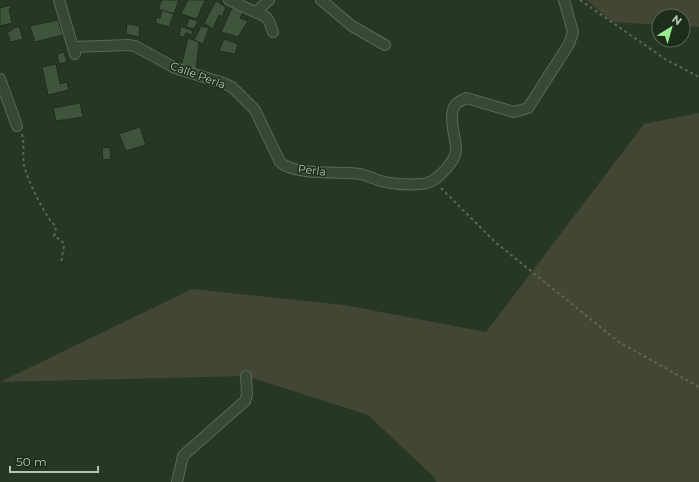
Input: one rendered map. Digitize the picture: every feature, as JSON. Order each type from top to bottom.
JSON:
[{"type":"street","name":"Calle Perla","points":[[59,0],[74,50],[128,45],[135,46],[175,68],[232,87]]},
{"type":"street","points":[[229,0],[266,17],[273,32]]},
{"type":"street","points":[[256,12],[269,0]]},
{"type":"street","points":[[321,0],[352,26],[385,45]]},
{"type":"street","points":[[433,180],[444,171],[452,160],[456,151],[452,115],[455,105],[466,98],[514,112],[528,108],[569,44],[572,36],[573,32],[564,0]]},
{"type":"street","points":[[0,79],[17,126]]},
{"type":"street","name":"Perla","points":[[232,87],[255,110],[280,162],[288,167],[313,172],[361,174],[382,181],[396,183],[423,184],[433,180]]},
{"type":"street","points":[[177,482],[183,456],[245,401],[247,395],[246,376]]},
{"type":"path","points":[[580,0],[665,59],[699,77]]},
{"type":"path","points":[[17,126],[17,131],[22,134],[24,159],[28,176],[40,205],[55,225],[56,230],[54,236],[62,241],[64,246],[61,263]]},
{"type":"path","points":[[433,180],[495,242],[619,342],[699,387]]},
{"type":"green space","points":[[587,0],[699,0],[699,27],[691,26],[691,8],[651,8],[651,24],[612,22]]},
{"type":"green space","points":[[699,113],[699,482],[436,482],[435,478],[368,415],[246,376],[0,382],[192,289],[344,305],[486,332],[644,124]]},
{"type":"building","points":[[162,0],[179,0],[174,14],[158,9]]},
{"type":"building","points":[[188,0],[205,0],[197,19],[181,14]]},
{"type":"building","points":[[216,1],[226,7],[222,17],[219,15],[213,29],[204,23]]},
{"type":"building","points":[[10,5],[12,9],[9,9],[12,23],[0,26],[0,8]]},
{"type":"building","points":[[232,8],[243,12],[240,18],[248,21],[238,37],[221,32]]},
{"type":"building","points":[[162,10],[174,14],[169,27],[155,23],[157,17],[160,18]]},
{"type":"building","points":[[189,18],[198,21],[194,29],[186,27]]},
{"type":"building","points":[[58,20],[63,35],[35,42],[30,26]]},
{"type":"building","points":[[127,24],[140,26],[139,37],[126,34]]},
{"type":"building","points":[[19,26],[23,39],[11,42],[7,33]]},
{"type":"building","points":[[181,26],[193,31],[192,35],[186,33],[184,37],[179,36]]},
{"type":"building","points":[[201,26],[209,28],[203,44],[194,40]]},
{"type":"building","points":[[188,38],[199,42],[196,70],[181,67]]},
{"type":"building","points":[[224,39],[238,44],[235,54],[219,51]]},
{"type":"building","points":[[64,52],[67,62],[59,64],[57,54]]},
{"type":"building","points":[[56,64],[60,84],[67,82],[69,90],[48,95],[42,67]]},
{"type":"building","points":[[80,103],[83,117],[56,121],[53,108]]},
{"type":"building","points":[[140,127],[146,145],[126,151],[119,134]]},
{"type":"building","points":[[110,147],[111,159],[103,160],[102,148]]}]
